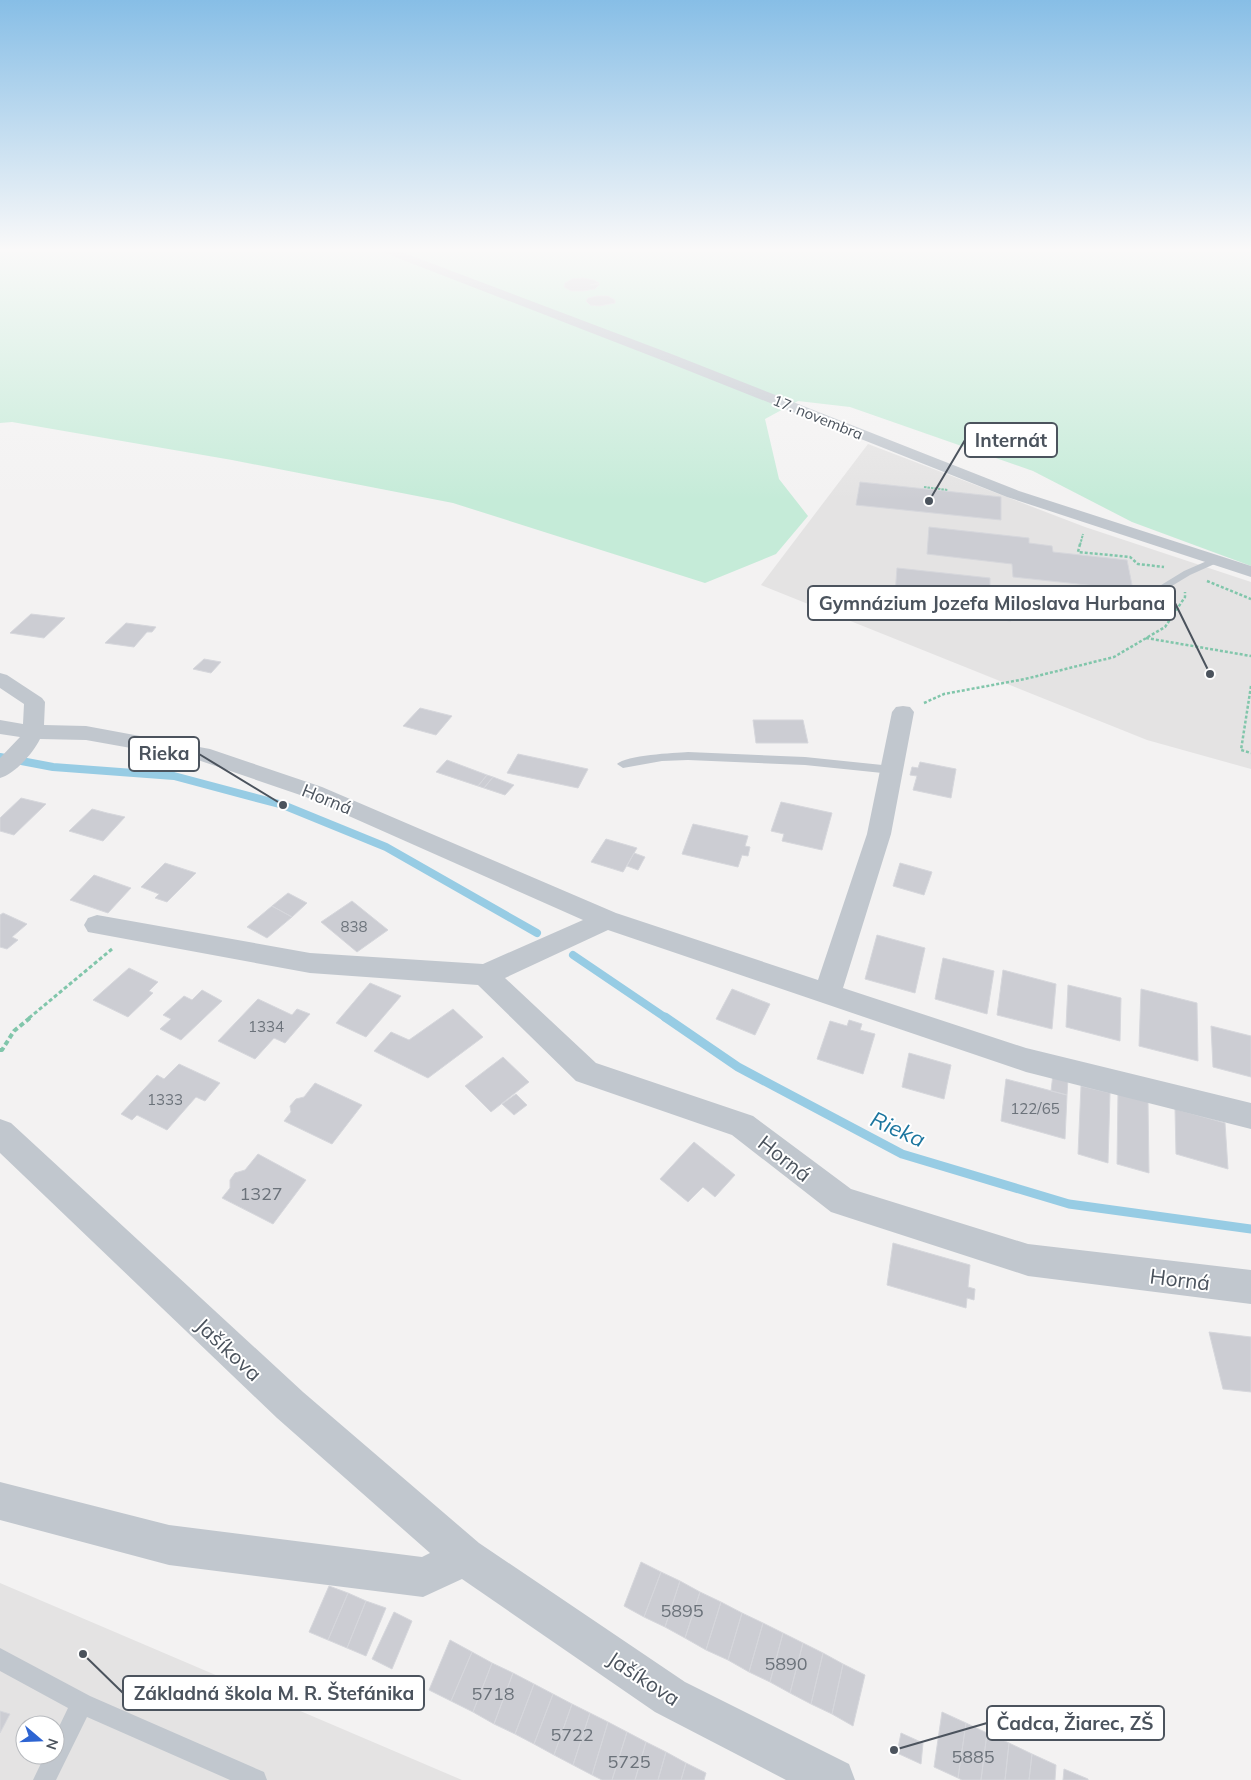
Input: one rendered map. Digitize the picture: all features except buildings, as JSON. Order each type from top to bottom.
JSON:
[{"type":"street","name":"17. novembra","points":[[606,334],[1013,494],[1090,521],[1251,572]]},
{"type":"street","points":[[0,679],[35,702],[30,737],[0,770]]},
{"type":"street","points":[[827,996],[879,834],[903,712]]},
{"type":"street","name":"Horná","points":[[0,727],[30,737],[86,733],[202,754],[314,792],[607,920],[827,996],[1026,1060],[1251,1116]]},
{"type":"street","points":[[97,925],[310,963],[485,975],[607,920]]},
{"type":"street","name":"Horná","points":[[485,975],[586,1072],[742,1125],[842,1201],[1028,1260],[1251,1287]]},
{"type":"street","name":"Jašíkova","points":[[0,1133],[290,1406],[464,1557],[670,1697],[834,1780]]},
{"type":"street","points":[[0,1501],[169,1545],[423,1577],[464,1557]]},
{"type":"lane","points":[[1034,607],[1061,607],[1105,599],[1142,601],[1186,573],[1216,560]]},
{"type":"lane","points":[[623,764],[662,757],[688,756],[805,761],[892,770]]},
{"type":"lane","points":[[0,1659],[82,1704],[256,1780]]},
{"type":"lane","points":[[44,1780],[82,1704]]},
{"type":"path","points":[[1078,548],[1078,552],[1130,557],[1138,564],[1186,573],[1251,599]]},
{"type":"path","points":[[903,712],[944,694],[1025,679],[1114,657],[1166,627],[1185,597],[1186,573]]},
{"type":"path","points":[[1146,638],[1251,656]]},
{"type":"path","points":[[1251,686],[1241,750],[1251,753]]},
{"type":"path","points":[[0,1050],[14,1031],[133,931]]},
{"type":"shaded area","points":[[868,444],[1085,527],[1251,582],[1251,769],[1147,740],[761,585]]},
{"type":"shaded area","points":[[0,1583],[462,1780],[0,1780]]},
{"type":"green space","points":[[0,334],[1251,334],[1251,566],[1132,522],[1033,471],[850,407],[798,401],[765,419],[779,479],[808,516],[776,554],[705,583],[453,503],[232,460],[12,422],[0,423]]},
{"type":"waterway","name":"Rieka","points":[[0,757],[53,767],[174,776],[283,805],[386,847],[537,933]]},
{"type":"waterway","name":"Rieka","points":[[573,955],[666,1018]]},
{"type":"waterway","name":"Rieka","points":[[665,1017],[738,1067],[902,1154],[1069,1204],[1251,1229]]},
{"type":"place","name":"Internát","points":[[929,501]]},
{"type":"place","name":"Gymnázium Jozefa Miloslava Hurbana","points":[[1210,674]]},
{"type":"place","name":"Rieka","points":[[283,805]]},
{"type":"place","name":"Základná škola M. R. Štefánika","points":[[83,1654]]},
{"type":"place","name":"Čadca, Žiarec, ZŠ","points":[[894,1750]]}]
